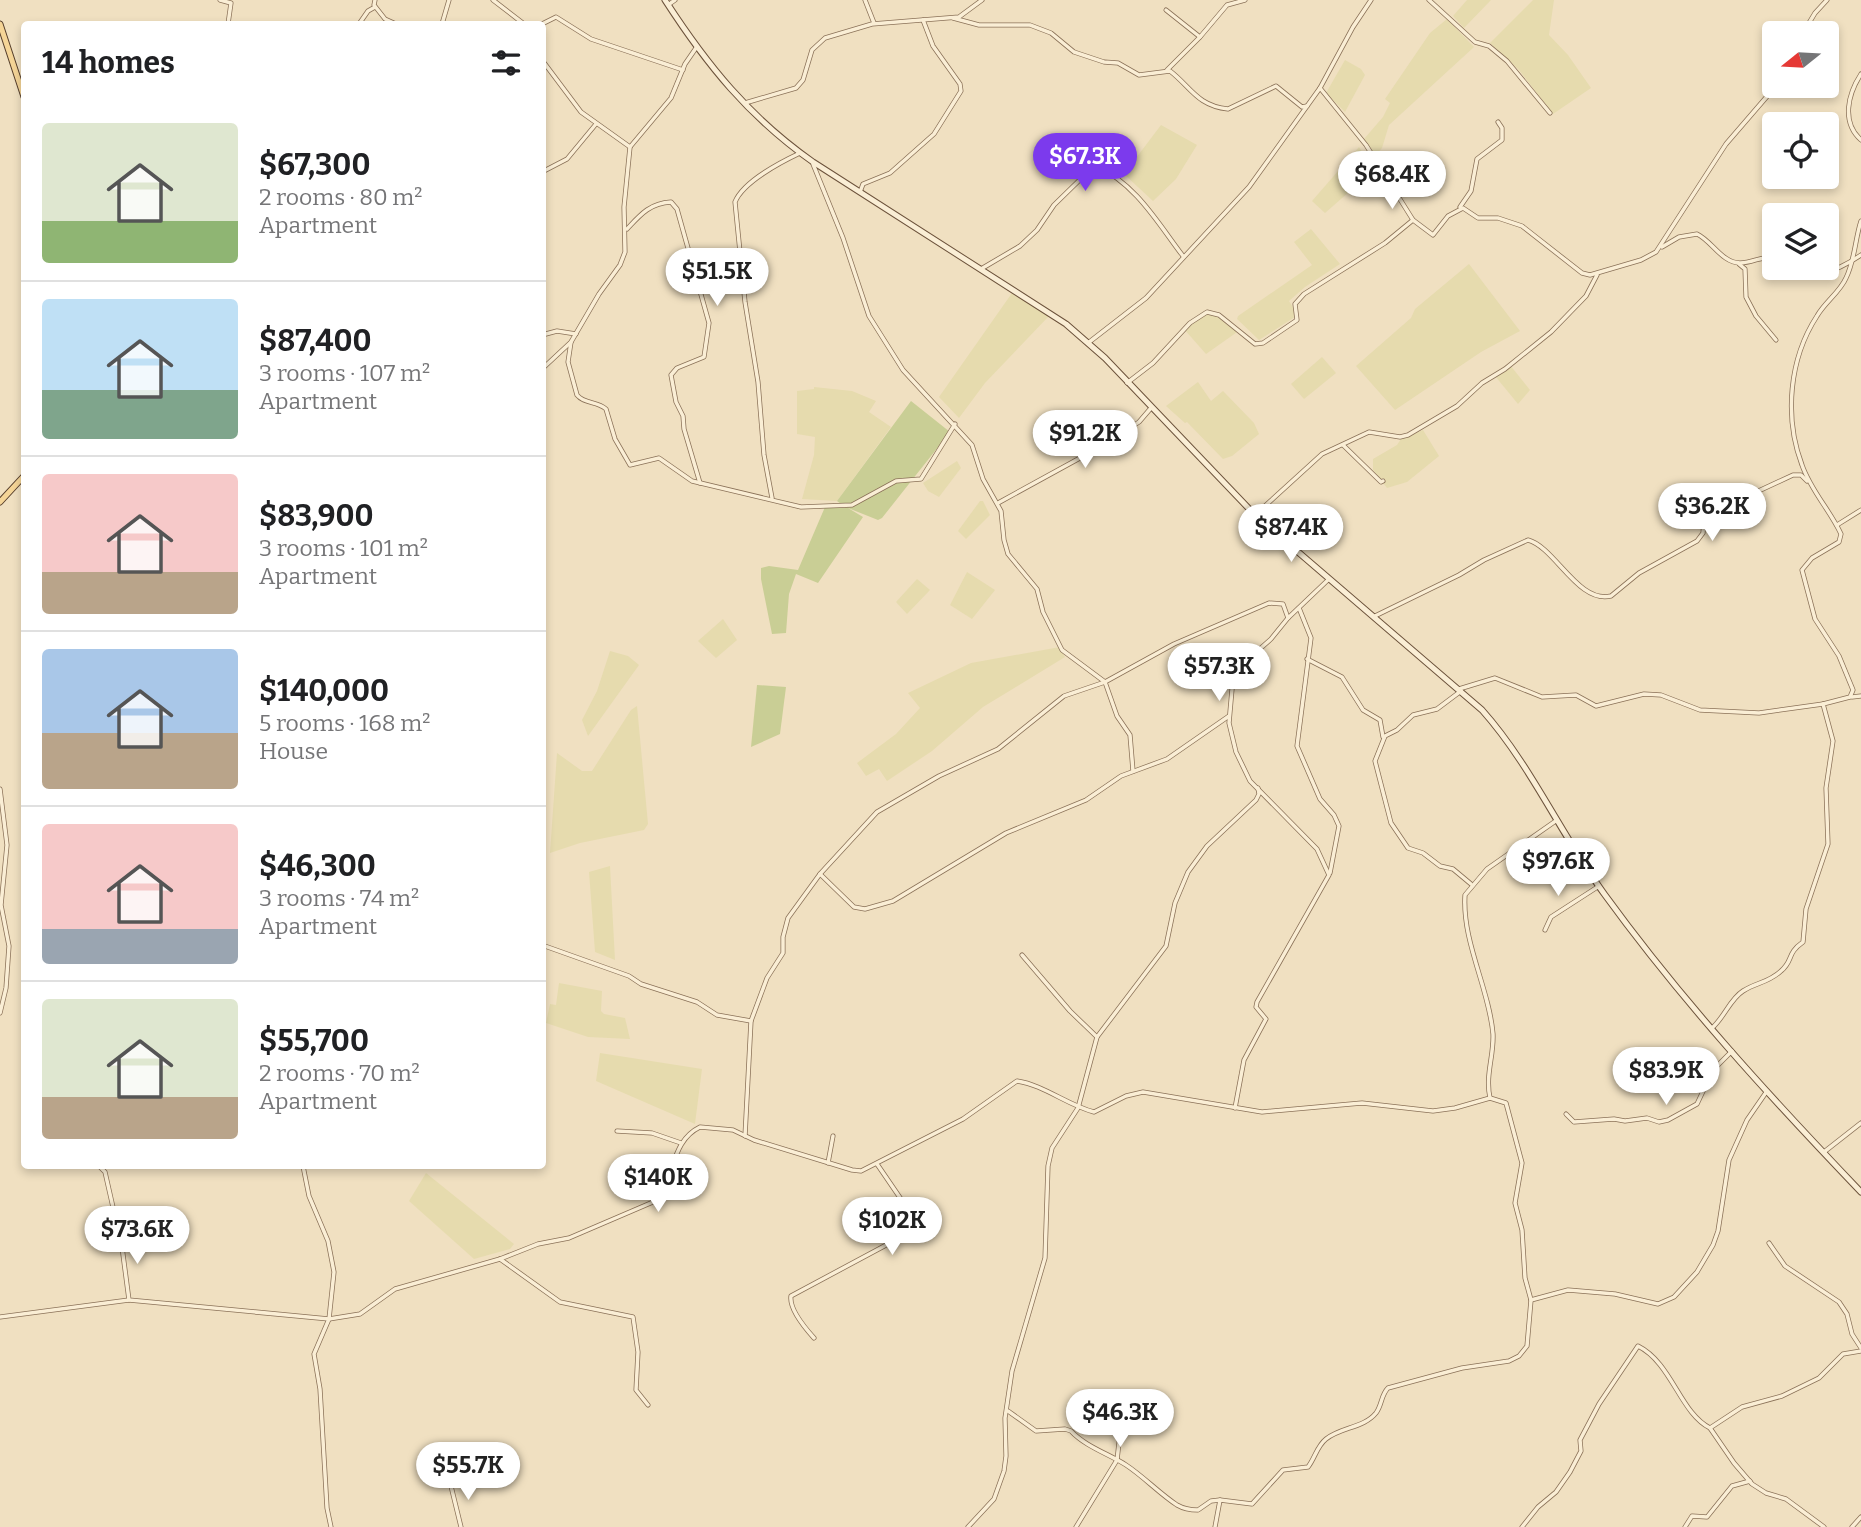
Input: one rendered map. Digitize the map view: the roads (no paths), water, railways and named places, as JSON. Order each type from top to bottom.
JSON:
[{"type":"main road","points":[[0,24],[21,88]]},
{"type":"main road","points":[[0,502],[21,479]]},
{"type":"street","points":[[220,0],[231,3],[237,0]]},
{"type":"street","points":[[375,0],[375,7],[389,21]]},
{"type":"street","points":[[443,21],[449,0]]},
{"type":"street","points":[[493,0],[520,21]]},
{"type":"street","points":[[675,0],[666,2],[715,73],[743,103],[800,153],[1056,317],[1088,343],[1255,515],[1482,710],[1503,736],[1599,886],[1663,971],[1822,1153],[1861,1192]]},
{"type":"street","points":[[865,0],[874,23]]},
{"type":"street","points":[[743,103],[796,88],[803,80],[817,43],[832,35],[874,23],[953,18],[966,13],[982,0]]},
{"type":"street","points":[[1164,73],[1227,5],[1245,0]]},
{"type":"street","points":[[1088,343],[1146,298],[1249,187],[1320,88],[1371,0]]},
{"type":"street","points":[[1429,0],[1475,42],[1489,46],[1507,61],[1550,113]]},
{"type":"street","points":[[1811,21],[1827,0]]},
{"type":"street","points":[[228,21],[231,3]]},
{"type":"street","points":[[361,21],[368,10],[375,7]]},
{"type":"street","points":[[1166,10],[1200,37]]},
{"type":"street","points":[[546,22],[556,17],[597,41],[682,70]]},
{"type":"street","points":[[953,18],[979,25],[1030,25],[1051,33],[1074,52],[1104,62],[1118,63],[1136,74],[1173,72],[1193,96],[1224,109],[1276,86],[1302,107],[1307,106]]},
{"type":"street","points":[[860,192],[863,184],[890,173],[934,134],[961,91],[960,84],[933,46],[923,20]]},
{"type":"street","points":[[546,365],[571,342],[598,294],[620,265],[625,251],[624,208],[630,147],[671,98],[682,70],[696,48]]},
{"type":"street","points":[[546,65],[575,105],[596,124],[630,147]]},
{"type":"street","points":[[1861,74],[1850,93],[1849,106],[1852,128],[1861,140]]},
{"type":"street","points":[[1320,88],[1366,145],[1413,220],[1433,235],[1471,191],[1477,159],[1502,139],[1502,128],[1498,122]]},
{"type":"street","points":[[1660,248],[1726,144],[1766,98]]},
{"type":"street","points":[[546,170],[565,161],[596,124]]},
{"type":"street","points":[[772,498],[764,455],[758,382],[745,302],[735,202],[740,194],[770,169],[800,153]]},
{"type":"street","points":[[813,162],[843,238],[869,316],[903,370],[972,445],[983,479],[1002,515],[1006,550],[1037,589],[1043,612],[1057,643],[1071,659],[1105,682],[1114,711],[1130,735],[1133,771]]},
{"type":"street","points":[[981,269],[1020,246],[1037,230],[1054,205],[1096,164],[1126,185],[1149,207],[1183,256]]},
{"type":"street","points":[[625,230],[651,206],[671,202],[676,206],[709,323],[704,357],[673,370],[671,377],[700,483]]},
{"type":"street","points":[[1457,209],[1463,208],[1478,218],[1494,218],[1520,225],[1582,273],[1598,274],[1648,257],[1679,237]]},
{"type":"street","points":[[1127,383],[1153,363],[1190,323],[1209,312],[1223,318],[1255,344],[1261,344],[1297,320],[1294,304],[1304,294],[1385,243],[1413,220]]},
{"type":"street","points":[[1810,485],[1792,431],[1792,396],[1796,367],[1815,319],[1845,281],[1861,221]]},
{"type":"street","points":[[1675,223],[1671,237],[1697,234],[1702,236],[1723,257],[1745,269],[1746,296],[1756,316],[1776,340]]},
{"type":"street","points":[[1839,266],[1861,255]]},
{"type":"street","points":[[1737,264],[1762,259]]},
{"type":"street","points":[[1255,515],[1312,461],[1343,445],[1369,432],[1403,437],[1421,430],[1551,332],[1586,296],[1598,274]]},
{"type":"street","points":[[546,334],[557,331],[576,334]]},
{"type":"street","points":[[571,342],[568,357],[577,396],[606,409],[615,439],[628,464],[634,466],[659,458],[686,478],[700,483],[801,507],[847,506],[896,481],[920,479],[926,475],[955,424]]},
{"type":"street","points":[[998,503],[1100,447],[1139,422],[1151,408]]},
{"type":"street","points":[[1343,445],[1360,464],[1383,481]]},
{"type":"street","points":[[1375,616],[1525,541],[1538,544],[1560,567],[1595,595],[1611,596],[1639,573],[1697,541],[1703,533],[1704,519],[1710,514],[1793,475],[1801,475],[1842,534],[1839,542],[1812,558],[1802,570],[1815,620],[1850,678],[1853,690],[1850,697]]},
{"type":"street","points":[[1837,525],[1861,510]]},
{"type":"street","points":[[1329,579],[1271,639],[1237,669],[1230,715],[1230,730],[1236,752],[1250,781],[1317,849],[1329,876]]},
{"type":"street","points":[[745,1136],[751,1021],[767,978],[783,953],[783,937],[788,918],[820,874],[877,812],[939,776],[998,749],[1065,696],[1105,682],[1174,644],[1276,602],[1283,604],[1289,618]]},
{"type":"street","points":[[1235,1108],[1244,1060],[1266,1019],[1257,1008],[1257,1002],[1329,876],[1340,835],[1334,815],[1320,799],[1297,746],[1311,637],[1299,608]]},
{"type":"street","points":[[1307,659],[1343,678],[1363,710],[1380,720],[1383,739],[1375,761],[1391,823],[1408,848],[1423,853],[1440,866],[1453,869],[1472,885]]},
{"type":"street","points":[[1383,739],[1413,715],[1437,709],[1460,690],[1495,678],[1542,697],[1576,695],[1596,706],[1644,694],[1661,695],[1700,710],[1763,713],[1861,696]]},
{"type":"street","points":[[1712,1028],[1723,1018],[1741,992],[1771,981],[1782,971],[1793,948],[1804,941],[1806,909],[1828,844],[1826,788],[1832,741],[1823,704]]},
{"type":"street","points":[[820,874],[853,907],[864,909],[893,901],[1006,833],[1086,800],[1115,779],[1167,759],[1230,715]]},
{"type":"street","points":[[968,1527],[993,1499],[1000,1484],[1006,1456],[1005,1418],[1017,1347],[1033,1291],[1044,1267],[1049,1156],[1055,1141],[1078,1108],[1097,1037],[1166,946],[1178,893],[1192,866],[1207,846],[1256,800],[1258,788]]},
{"type":"street","points":[[0,789],[7,845],[1,905],[9,946],[6,988],[0,1013]]},
{"type":"street","points":[[1490,1098],[1486,1080],[1492,1032],[1465,895],[1487,869],[1557,821]]},
{"type":"street","points":[[1545,930],[1551,917],[1599,886]]},
{"type":"street","points":[[546,946],[629,976],[641,984],[692,1000],[717,1014],[751,1021]]},
{"type":"street","points":[[1022,955],[1070,1011],[1097,1037]]},
{"type":"street","points":[[1566,1114],[1574,1122],[1614,1118],[1625,1121],[1646,1118],[1659,1122],[1668,1120],[1697,1104],[1713,1070],[1732,1051]]},
{"type":"street","points":[[0,1317],[129,1300],[329,1319],[360,1314],[395,1289],[500,1259],[538,1244],[577,1235],[653,1202],[663,1191],[681,1143],[694,1130],[707,1126],[733,1130],[828,1163],[861,1171],[963,1119],[1013,1082],[1032,1085],[1078,1108],[1094,1112],[1126,1096],[1143,1092],[1235,1108],[1280,1112],[1362,1103],[1433,1111],[1490,1098],[1499,1099],[1507,1105],[1521,1155],[1522,1172],[1515,1203],[1522,1230],[1525,1278],[1531,1300],[1529,1338],[1519,1356],[1509,1362],[1462,1368],[1388,1388],[1382,1394],[1377,1412],[1356,1426],[1323,1441],[1308,1467],[1283,1470],[1252,1504],[1211,1501],[1198,1510],[1183,1508],[1166,1494],[1149,1486],[1125,1464],[1116,1461],[1071,1431],[1036,1431],[1007,1410]]},
{"type":"street","points":[[1531,1300],[1568,1290],[1615,1294],[1658,1304],[1674,1297],[1697,1272],[1713,1245],[1718,1231],[1729,1160],[1747,1121],[1767,1091]]},
{"type":"street","points":[[1822,1153],[1861,1123]]},
{"type":"street","points":[[617,1131],[652,1133],[681,1143]]},
{"type":"street","points":[[828,1163],[833,1136]]},
{"type":"street","points":[[814,1338],[799,1318],[790,1296],[916,1229],[905,1205],[877,1164]]},
{"type":"street","points":[[102,1169],[105,1172],[119,1234],[129,1300]]},
{"type":"street","points":[[304,1169],[309,1196],[325,1233],[333,1261],[335,1283],[329,1319],[314,1354],[320,1390],[327,1508],[331,1527]]},
{"type":"street","points":[[1710,1429],[1742,1407],[1782,1396],[1819,1378],[1843,1354],[1861,1349],[1854,1339],[1847,1314],[1839,1302],[1785,1266],[1769,1243]]},
{"type":"street","points":[[500,1259],[560,1302],[633,1317],[638,1343],[636,1390],[649,1405]]},
{"type":"street","points":[[1522,1527],[1538,1507],[1556,1492],[1570,1472],[1581,1451],[1580,1440],[1599,1404],[1638,1346],[1661,1366],[1697,1417],[1710,1429],[1734,1464],[1750,1481],[1766,1493],[1786,1499],[1824,1527]]},
{"type":"street","points":[[1076,1527],[1116,1461],[1120,1434]]},
{"type":"street","points":[[1685,1527],[1692,1516],[1707,1517],[1732,1486],[1750,1481]]},
{"type":"street","points":[[450,1482],[461,1527]]},
{"type":"street","points":[[1215,1527],[1220,1500]]},
{"type":"street","points":[[1852,1527],[1861,1517]]}]
